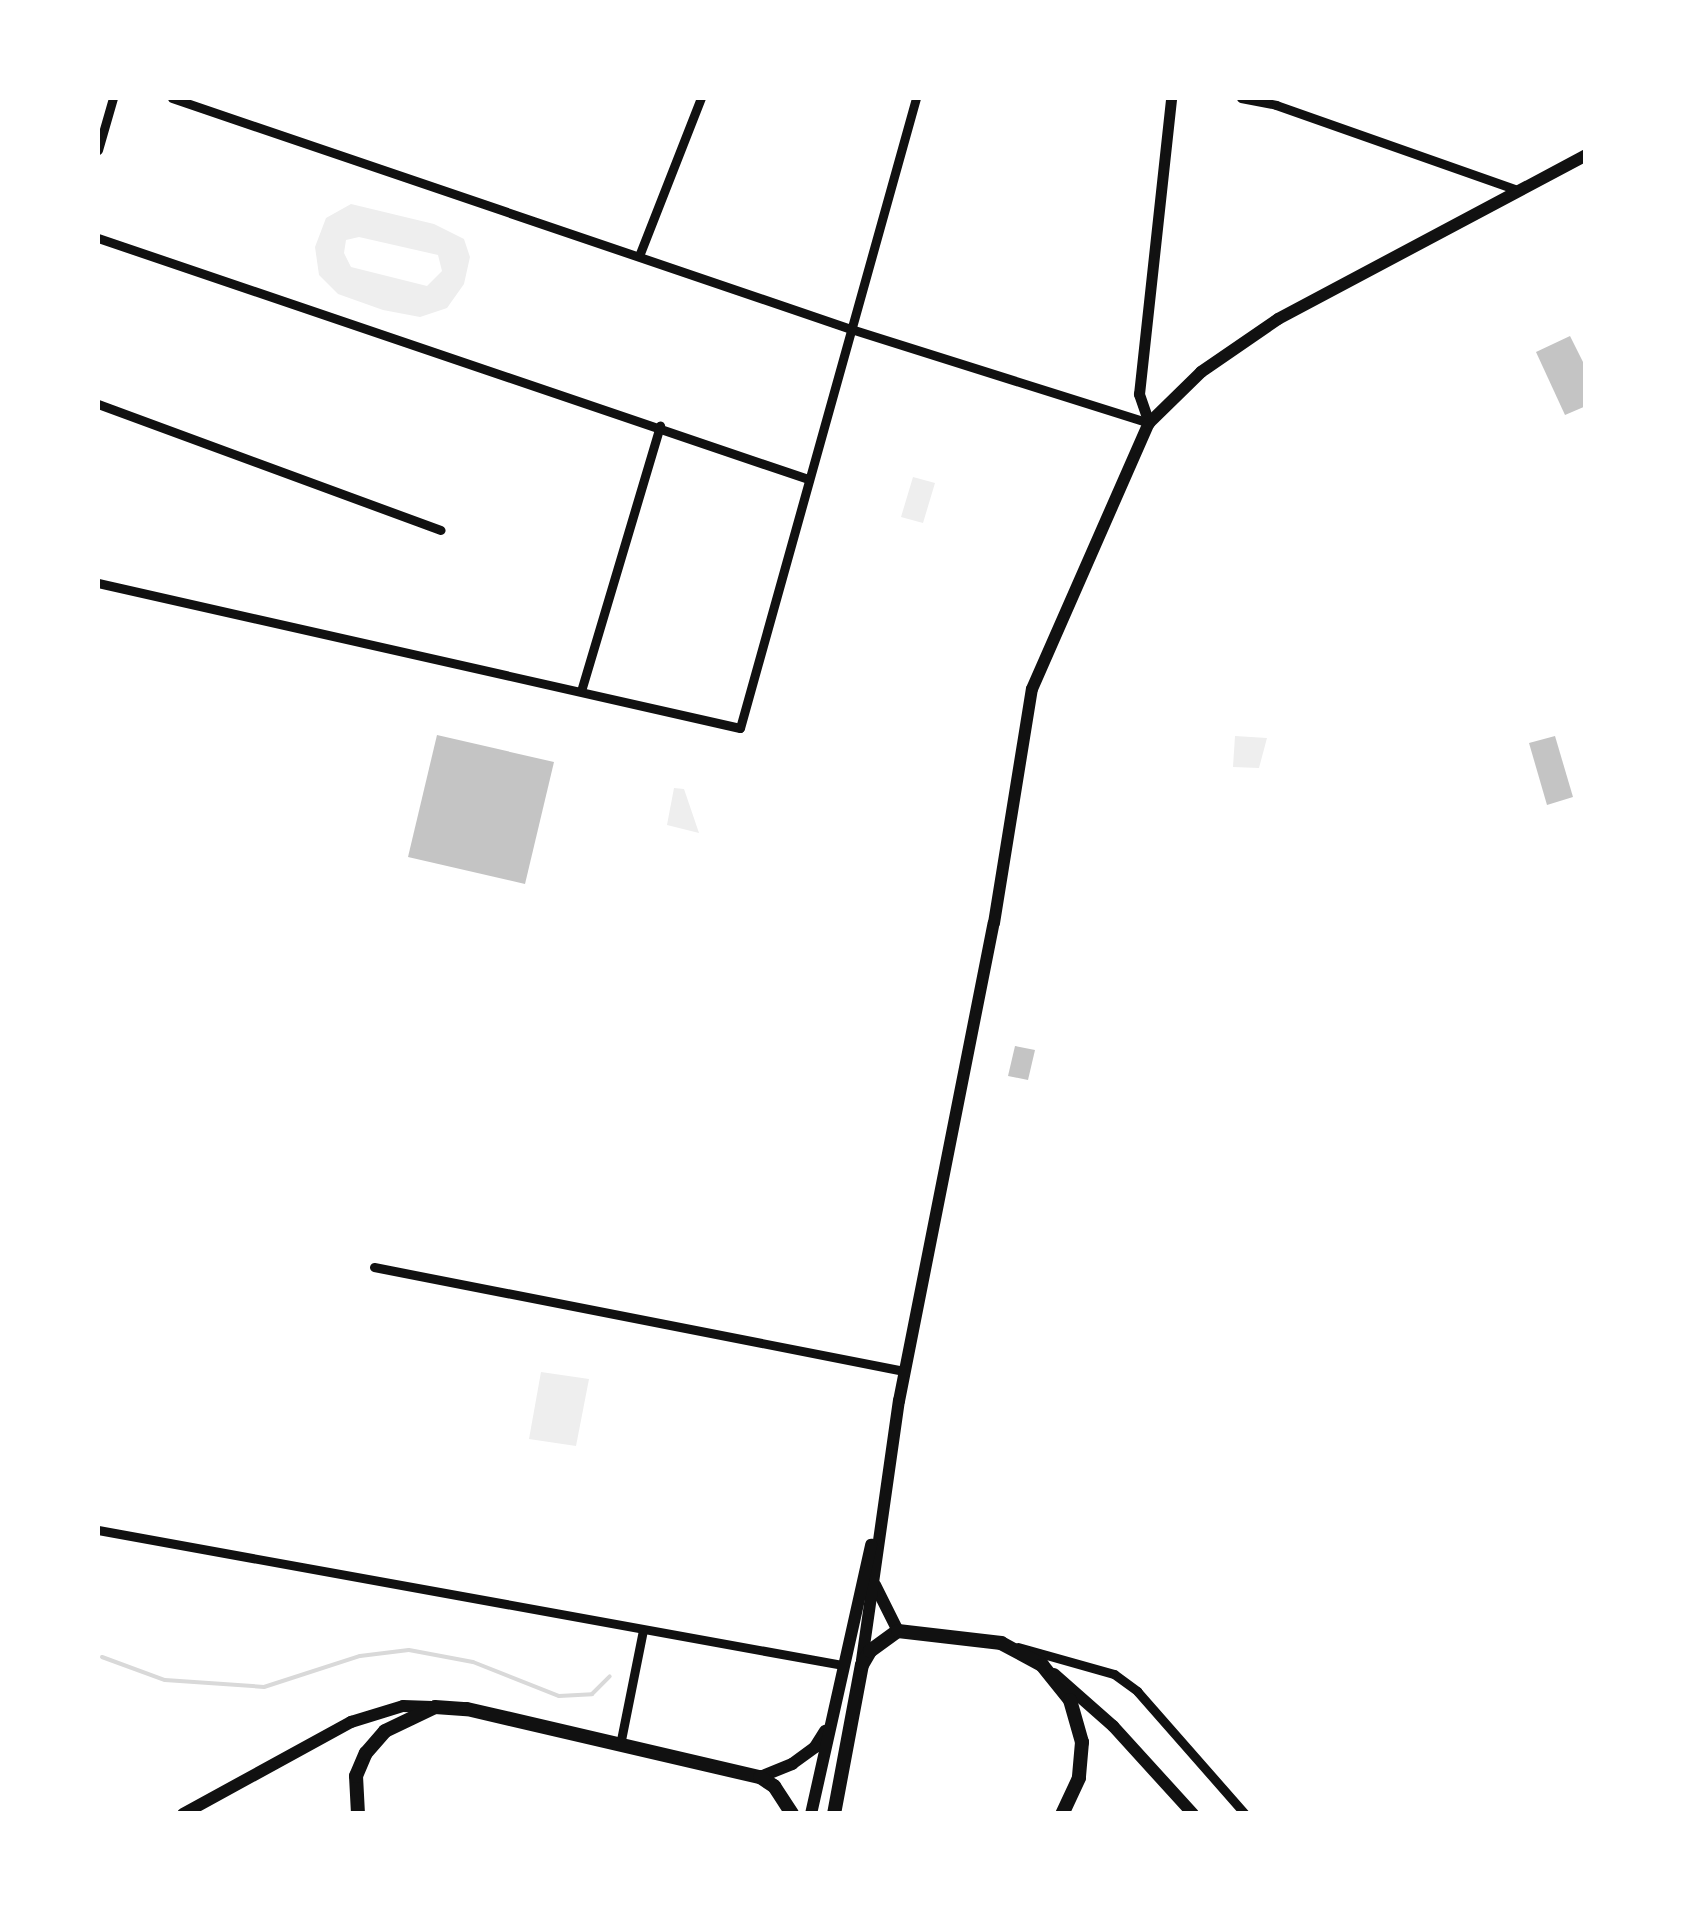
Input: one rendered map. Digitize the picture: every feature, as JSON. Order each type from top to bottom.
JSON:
[{"type":"main road","points":[[834,1814],[862,1665],[879,1518],[904,1371],[994,923],[1032,689],[1149,423],[1201,372],[1278,319],[1586,154]]},
{"type":"main road","points":[[812,1814],[860,1578],[879,1518]]},
{"type":"main road","points":[[873,1581],[898,1632]]},
{"type":"main road","points":[[862,1665],[870,1651],[898,1632],[1001,1644],[1042,1665],[1103,1716],[1193,1814]]},
{"type":"main road","points":[[1042,1665],[1070,1700],[1082,1742],[1079,1778],[1062,1814]]},
{"type":"main road","points":[[183,1814],[351,1722],[403,1706],[466,1709],[760,1777],[774,1786],[792,1814]]},
{"type":"main road","points":[[358,1814],[356,1776],[366,1753],[385,1731],[435,1707]]},
{"type":"main road","points":[[760,1777],[792,1764],[815,1747],[829,1724]]},
{"type":"main road","points":[[841,1777],[844,1814]]},
{"type":"street","points":[[98,150],[112,98]]},
{"type":"street","points":[[172,98],[852,328],[1149,423]]},
{"type":"street","points":[[639,256],[701,98]]},
{"type":"street","points":[[98,583],[740,728],[916,98]]},
{"type":"street","points":[[1149,423],[1139,394],[1171,98]]},
{"type":"street","points":[[1241,98],[1276,105],[1518,190]]},
{"type":"street","points":[[98,238],[808,479]]},
{"type":"street","points":[[98,404],[441,530]]},
{"type":"street","points":[[581,691],[660,426]]},
{"type":"street","points":[[374,1268],[904,1371]]},
{"type":"street","points":[[98,1530],[842,1664]]},
{"type":"street","points":[[620,1745],[643,1630]]},
{"type":"street","points":[[1001,1644],[1089,1664],[1114,1674],[1137,1691],[1245,1814]]},
{"type":"shaded area","points":[[351,204],[434,224],[464,239],[470,257],[464,284],[447,308],[420,317],[383,310],[338,294],[319,275],[315,247],[326,218]],"holes":[[[359,237],[438,255],[442,271],[427,286],[351,267],[344,253],[346,240]]]},
{"type":"shaded area","points":[[913,477],[935,483],[923,523],[901,517]]},
{"type":"shaded area","points":[[1235,736],[1267,738],[1259,768],[1233,767]]},
{"type":"shaded area","points":[[674,788],[684,789],[699,833],[667,825]]},
{"type":"shaded area","points":[[541,1372],[589,1379],[576,1446],[529,1439]]},
{"type":"building","points":[[1570,336],[1586,368],[1586,406],[1565,415],[1536,352]]},
{"type":"building","points":[[437,735],[554,762],[525,884],[408,857]]},
{"type":"building","points":[[1555,736],[1573,797],[1547,805],[1529,743]]},
{"type":"building","points":[[1015,1046],[1035,1050],[1028,1080],[1008,1076]]},
{"type":"waterway","points":[[102,1657],[165,1680],[264,1687],[360,1656],[409,1650],[473,1662],[559,1696],[592,1694],[610,1676]]}]
